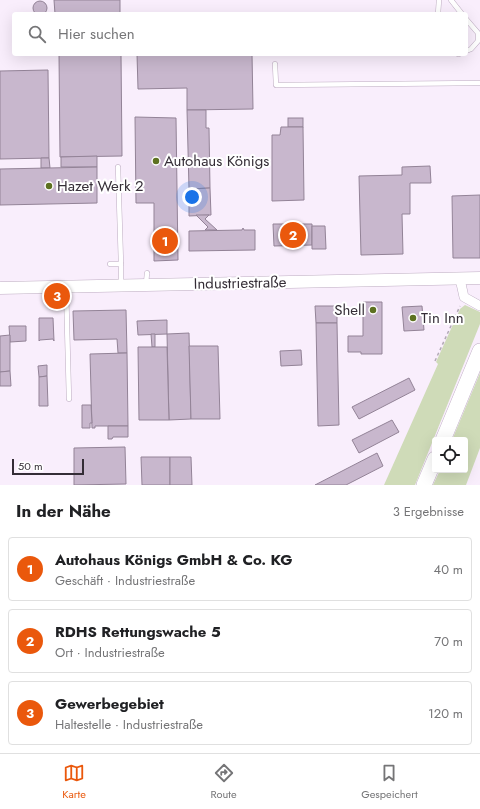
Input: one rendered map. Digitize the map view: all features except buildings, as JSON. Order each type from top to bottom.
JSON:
[{"type":"main road","points":[[444,437],[479,353]]},
{"type":"main road","points":[[424,485],[432,466]]},
{"type":"street","name":"Industriestraße","points":[[0,288],[121,286],[146,279],[480,278]]},
{"type":"street","points":[[460,279],[464,297],[480,306]]},
{"type":"lane","points":[[438,12],[439,0]]},
{"type":"lane","points":[[451,0],[460,12]]},
{"type":"lane","points":[[468,21],[478,33],[478,41],[468,50]]},
{"type":"lane","points":[[275,64],[276,85],[480,83]]},
{"type":"lane","points":[[118,167],[121,286]]},
{"type":"lane","points":[[110,264],[121,264]]},
{"type":"lane","points":[[66,287],[69,399]]},
{"type":"path","points":[[435,361],[464,297]]},
{"type":"green space","points":[[465,305],[480,312],[480,324],[434,437],[432,437],[432,443],[415,485],[384,485],[438,364],[436,362],[460,309]]},
{"type":"green space","points":[[480,373],[480,448],[466,485],[433,485],[439,473],[468,473],[468,437],[453,437]]},
{"type":"place","name":"Autohaus Königs","points":[[156,161]]},
{"type":"place","name":"Hazet Werk 2","points":[[49,186]]},
{"type":"place","name":"RDHS Rettungswache 5","points":[[293,235]]},
{"type":"place","name":"Autohaus Königs GmbH & Co. KG","points":[[165,241]]},
{"type":"place","name":"Gewerbegebiet","points":[[57,296]]},
{"type":"place","name":"Shell","points":[[373,310]]},
{"type":"place","name":"Tin Inn","points":[[413,318]]}]
